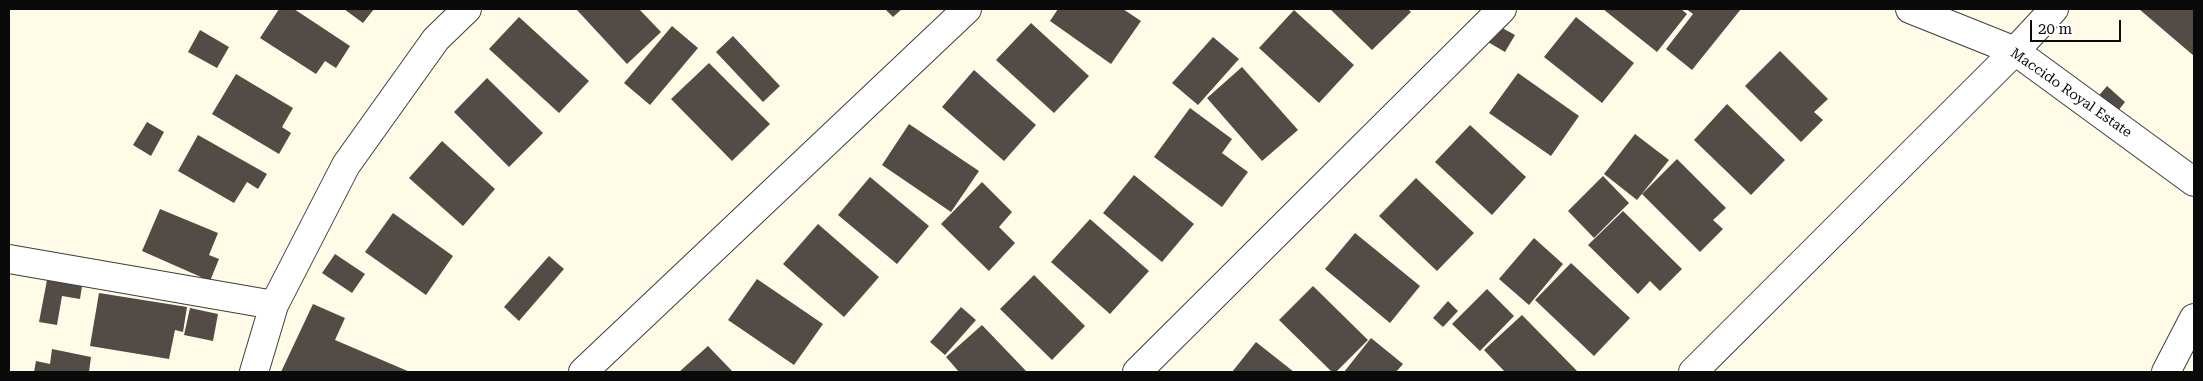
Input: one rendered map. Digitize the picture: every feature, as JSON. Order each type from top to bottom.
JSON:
[{"type":"street","points":[[254,372],[274,305],[346,164],[436,39],[467,9]]},
{"type":"street","points":[[583,372],[967,9]]},
{"type":"street","points":[[1137,372],[1502,9]]},
{"type":"street","name":"Maccido Royal Estate","points":[[1910,9],[2015,51],[2194,182]]},
{"type":"street","points":[[1693,372],[2015,51],[2054,9]]},
{"type":"street","points":[[9,260],[274,305]]},
{"type":"street","points":[[2166,372],[2194,318]]},
{"type":"building","points":[[279,9],[294,9],[350,46],[336,68],[325,61],[316,74],[260,38]]},
{"type":"building","points":[[344,9],[374,9],[363,23]]},
{"type":"building","points":[[576,9],[639,9],[661,32],[627,64]]},
{"type":"building","points":[[885,9],[902,9],[893,17]]},
{"type":"building","points":[[1058,9],[1123,9],[1141,21],[1111,64],[1050,21]]},
{"type":"building","points":[[1330,9],[1408,9],[1411,12],[1372,50]]},
{"type":"building","points":[[1603,9],[1681,9],[1687,14],[1657,52]]},
{"type":"building","points":[[1686,9],[1741,9],[1692,70],[1666,49],[1693,14]]},
{"type":"building","points":[[2139,9],[2194,9],[2194,56]]},
{"type":"building","points":[[1294,10],[1354,65],[1319,103],[1259,48]]},
{"type":"building","points":[[519,17],[589,81],[559,113],[489,49]]},
{"type":"building","points":[[1576,17],[1634,63],[1602,103],[1544,57]]},
{"type":"building","points":[[1031,23],[1089,76],[1054,113],[996,60]]},
{"type":"building","points":[[1497,25],[1515,35],[1505,52],[1488,42]]},
{"type":"building","points":[[672,26],[698,48],[650,105],[624,83]]},
{"type":"building","points":[[200,30],[229,47],[217,68],[188,52]]},
{"type":"building","points":[[733,36],[780,86],[763,102],[716,52]]},
{"type":"building","points":[[1213,37],[1239,59],[1198,105],[1172,83]]},
{"type":"building","points":[[1780,51],[1828,99],[1814,112],[1823,120],[1801,142],[1745,86]]},
{"type":"building","points":[[709,63],[770,124],[732,161],[671,99]]},
{"type":"building","points":[[1242,67],[1298,130],[1262,161],[1207,98]]},
{"type":"building","points":[[974,70],[1036,125],[1004,161],[942,107]]},
{"type":"building","points":[[1518,73],[1579,116],[1551,156],[1489,113]]},
{"type":"building","points":[[236,74],[293,108],[282,127],[291,133],[279,154],[212,114]]},
{"type":"building","points":[[487,78],[543,133],[509,167],[454,112]]},
{"type":"building","points":[[2107,86],[2125,102],[2114,116],[2095,100]]},
{"type":"building","points":[[1727,104],[1785,160],[1751,195],[1694,140]]},
{"type":"building","points":[[1190,108],[1232,139],[1222,153],[1248,172],[1222,207],[1154,157]]},
{"type":"building","points":[[147,122],[164,132],[151,156],[133,145]]},
{"type":"building","points":[[909,124],[979,171],[951,212],[882,165]]},
{"type":"building","points":[[1470,125],[1526,177],[1492,215],[1435,162]]},
{"type":"building","points":[[1635,134],[1669,160],[1637,200],[1604,174]]},
{"type":"building","points":[[198,135],[267,174],[258,189],[247,182],[234,203],[178,171]]},
{"type":"building","points":[[442,141],[495,189],[463,226],[409,178]]},
{"type":"building","points":[[1677,159],[1726,208],[1713,220],[1723,229],[1700,252],[1642,194]]},
{"type":"building","points":[[1134,175],[1194,224],[1162,262],[1103,213]]},
{"type":"building","points":[[1603,176],[1629,203],[1594,238],[1568,211]]},
{"type":"building","points":[[870,177],[929,226],[897,264],[838,215]]},
{"type":"building","points":[[1416,178],[1474,233],[1437,271],[1379,216]]},
{"type":"building","points":[[982,182],[1012,212],[999,227],[1015,243],[989,271],[941,224]]},
{"type":"building","points":[[160,209],[218,233],[209,255],[219,259],[210,281],[142,251]]},
{"type":"building","points":[[1623,211],[1682,269],[1660,291],[1650,281],[1638,294],[1588,245]]},
{"type":"building","points":[[393,213],[453,256],[426,295],[365,252]]},
{"type":"building","points":[[1090,219],[1149,271],[1110,314],[1051,262]]},
{"type":"building","points":[[818,224],[879,277],[844,317],[783,264]]},
{"type":"building","points":[[1355,233],[1420,286],[1390,323],[1325,269]]},
{"type":"building","points":[[1534,238],[1563,264],[1529,305],[1499,279]]},
{"type":"building","points":[[335,254],[365,274],[352,293],[322,273]]},
{"type":"building","points":[[549,256],[564,269],[519,321],[504,307]]},
{"type":"building","points":[[1571,263],[1630,318],[1594,356],[1535,300]]},
{"type":"building","points":[[1034,275],[1085,326],[1052,360],[1000,309]]},
{"type":"building","points":[[757,279],[823,324],[794,365],[728,320]]},
{"type":"building","points":[[47,280],[82,286],[80,299],[62,296],[57,325],[39,322]]},
{"type":"building","points":[[1313,286],[1368,340],[1336,372],[1332,372],[1279,320]]},
{"type":"building","points":[[1487,289],[1514,316],[1480,351],[1452,324]]},
{"type":"building","points":[[99,293],[187,307],[183,332],[175,330],[169,359],[90,346]]},
{"type":"building","points":[[1448,301],[1458,311],[1443,327],[1433,318]]},
{"type":"building","points":[[313,304],[345,318],[335,340],[410,372],[281,372]]},
{"type":"building","points":[[961,307],[976,320],[945,355],[930,342]]},
{"type":"building","points":[[190,308],[218,314],[213,341],[184,335]]},
{"type":"building","points":[[1522,315],[1578,372],[1505,372],[1484,350]]},
{"type":"building","points":[[982,325],[1027,372],[959,372],[946,357]]},
{"type":"building","points":[[1371,338],[1403,364],[1396,372],[1344,372]]},
{"type":"building","points":[[1256,342],[1294,372],[1232,372]]},
{"type":"building","points":[[708,346],[733,372],[679,372]]},
{"type":"building","points":[[52,349],[91,357],[89,372],[34,372],[36,361],[50,364]]}]
